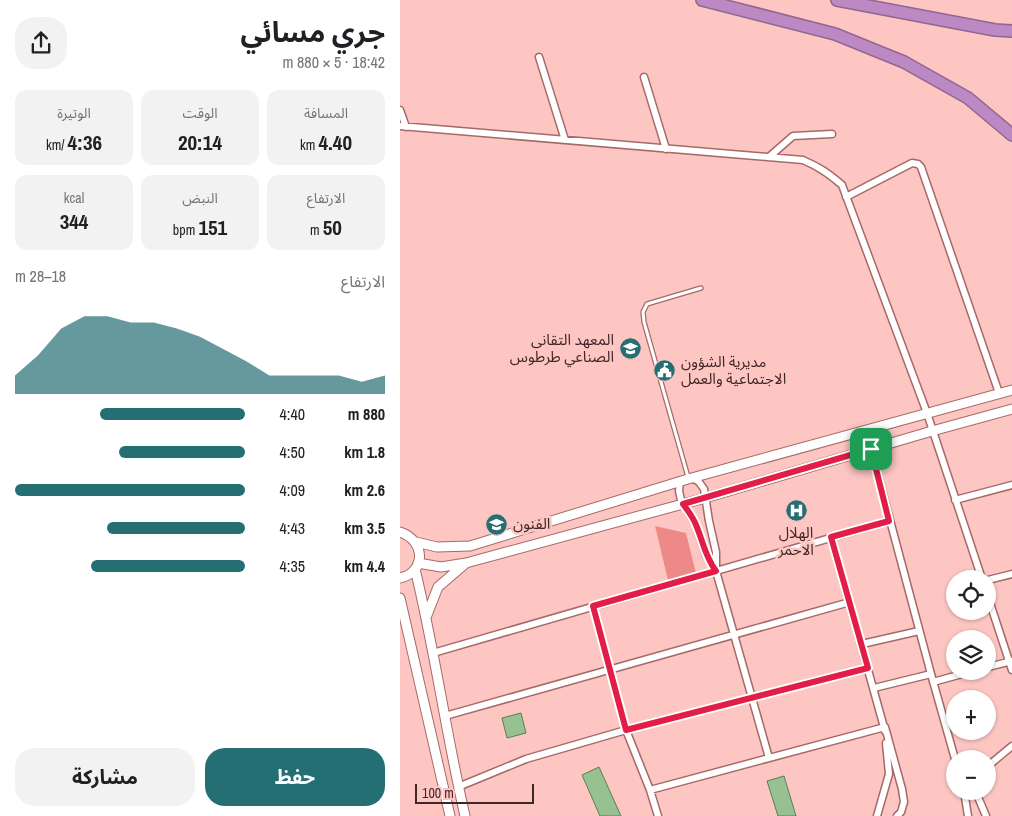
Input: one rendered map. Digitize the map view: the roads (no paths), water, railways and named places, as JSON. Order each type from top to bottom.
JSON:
[{"type":"highway","points":[[702,0],[835,34],[904,62],[968,98],[1012,136]]},
{"type":"highway","points":[[837,0],[995,30],[1012,31]]},
{"type":"street","points":[[540,57],[565,140]]},
{"type":"street","points":[[644,77],[666,149]]},
{"type":"street","points":[[400,110],[403,126],[803,160],[820,168],[842,185],[926,413],[979,570]]},
{"type":"street","points":[[769,157],[793,136],[832,134]]},
{"type":"street","points":[[846,197],[912,163],[918,164],[921,167],[999,394]]},
{"type":"street","points":[[400,532],[416,542],[437,547],[470,546],[687,479],[1012,390]]},
{"type":"street","points":[[400,578],[406,576],[417,566],[440,567],[466,563],[705,498],[1012,408]]},
{"type":"street","points":[[871,449],[952,750]]},
{"type":"street","points":[[687,479],[696,480],[704,489],[716,552],[716,571],[769,758]]},
{"type":"street","points":[[687,479],[679,492],[683,504],[694,521],[706,555],[716,571]]},
{"type":"street","points":[[955,500],[1012,485]]},
{"type":"street","points":[[433,654],[889,521]]},
{"type":"street","points":[[831,537],[902,788],[904,802],[901,812],[897,816]]},
{"type":"street","points":[[416,542],[420,555],[417,566],[465,816]]},
{"type":"street","points":[[427,616],[438,587],[466,563]]},
{"type":"street","points":[[996,578],[1012,574]]},
{"type":"street","points":[[400,598],[450,816]]},
{"type":"street","points":[[445,716],[850,602]]},
{"type":"street","points":[[593,606],[626,730],[650,790],[658,816]]},
{"type":"street","points":[[996,619],[1011,661],[1012,670]]},
{"type":"street","points":[[862,644],[919,631]]},
{"type":"street","points":[[996,665],[1011,661]]},
{"type":"street","points":[[458,787],[526,759],[626,730],[868,668]]},
{"type":"street","points":[[874,688],[931,674]]},
{"type":"street","points":[[933,682],[946,678]]},
{"type":"street","points":[[650,790],[885,727]]},
{"type":"street","points":[[877,816],[889,774],[885,727]]},
{"type":"street","points":[[996,759],[1012,746]]},
{"type":"street","points":[[965,800],[968,816]]},
{"type":"street","points":[[979,800],[986,816]]},
{"type":"lane","points":[[687,479],[644,322],[643,312],[648,304],[701,288]]},
{"type":"place","name":"المعهد التقاني الصناعي طرطوس","points":[[630,349]]},
{"type":"place","name":"مديرية الشؤون الاجتماعية والعمل","points":[[665,371]]},
{"type":"place","name":"الهلال الاحمر","points":[[796,510]]},
{"type":"place","name":"الفنون","points":[[497,524]]}]
